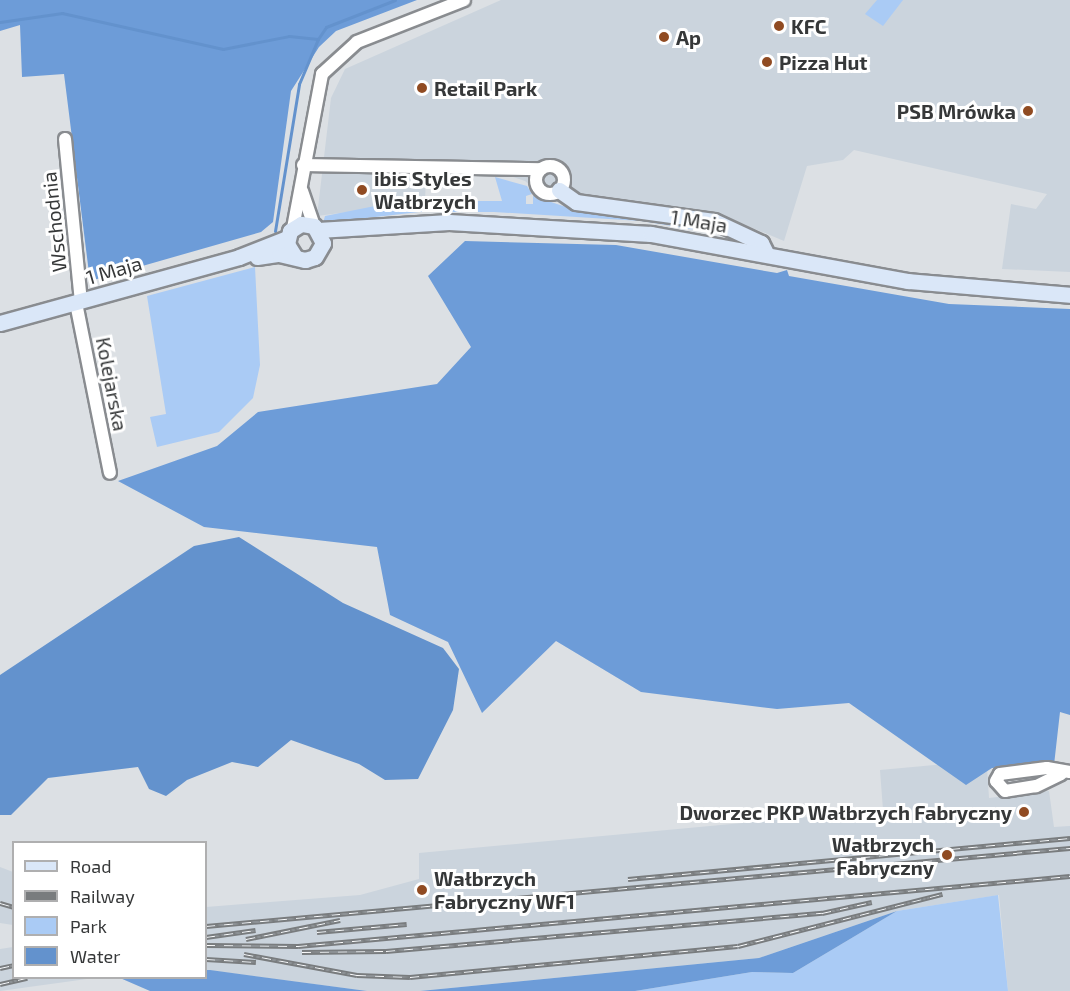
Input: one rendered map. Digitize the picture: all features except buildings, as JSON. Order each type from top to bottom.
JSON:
[{"type":"main road","points":[[559,190],[576,202],[714,221],[760,243],[767,255]]},
{"type":"main road","name":"1 Maja","points":[[0,323],[239,257],[290,233],[318,233],[449,222],[589,229],[692,240],[908,281],[1070,295]]},
{"type":"main road","points":[[290,233],[295,257],[315,256],[318,233]]},
{"type":"main road","name":"1 Maja","points":[[239,257],[295,257]]},
{"type":"street","points":[[290,233],[301,182],[314,96],[337,56],[357,42],[464,0]]},
{"type":"street","name":"Wschodnia","points":[[65,139],[79,302]]},
{"type":"street","points":[[303,165],[541,169],[561,171],[559,190],[545,193],[536,183],[511,170]]},
{"type":"street","points":[[536,183],[541,169]]},
{"type":"street","points":[[301,182],[318,233]]},
{"type":"street","name":"Kolejarska","points":[[79,302],[110,473]]},
{"type":"street","points":[[1047,768],[1066,773],[1036,786],[1003,791],[996,781],[1000,774],[1047,768]]},
{"type":"shaded area","points":[[0,0],[417,0],[336,31],[319,47],[291,91],[273,222],[261,232],[90,281],[64,74],[22,77],[20,25],[0,31]]},
{"type":"shaded area","points":[[501,0],[1070,0],[1070,272],[1002,269],[1011,204],[1036,209],[1047,194],[854,150],[843,160],[807,166],[784,241],[724,216],[545,198],[525,181],[501,173],[426,173],[425,202],[317,216],[331,98],[345,69]]},
{"type":"shaded area","points":[[465,241],[616,245],[777,273],[787,270],[789,276],[949,304],[1070,309],[1070,715],[1060,712],[1054,765],[992,768],[966,785],[849,703],[777,709],[641,692],[556,641],[482,713],[448,642],[390,615],[377,547],[204,527],[118,481],[217,446],[258,412],[437,384],[471,347],[428,276]]},
{"type":"shaded area","points":[[967,762],[987,767],[989,798],[1049,791],[1054,827],[1070,826],[1070,991],[1008,991],[999,895],[897,911],[759,958],[420,991],[367,991],[207,970],[207,907],[360,895],[419,879],[419,853],[883,810],[880,770]]},
{"type":"shaded area","points":[[0,867],[12,872],[12,925],[0,923]]},
{"type":"shaded area","points":[[897,911],[793,973],[752,972],[635,991],[420,991],[759,958]]},
{"type":"shaded area","points":[[12,947],[12,979],[87,979],[0,991],[0,949]]},
{"type":"shaded area","points":[[207,970],[210,970],[367,991],[150,991],[122,979],[207,979]]},
{"type":"green space","points":[[877,0],[903,0],[883,26],[865,14]]},
{"type":"green space","points":[[495,177],[527,186],[532,194],[526,196],[526,204],[533,204],[533,196],[578,211],[712,224],[733,236],[641,221],[494,212],[419,212],[323,223],[325,216],[375,206],[374,201],[502,201]]},
{"type":"green space","points":[[255,267],[260,365],[253,398],[219,432],[157,447],[150,417],[166,414],[147,296]]},
{"type":"green space","points":[[998,895],[1008,991],[635,991],[752,972],[793,973],[897,911]]},
{"type":"water","points":[[239,537],[343,603],[443,648],[459,669],[453,710],[418,779],[385,780],[359,764],[291,740],[258,767],[232,762],[187,780],[166,796],[149,789],[138,767],[48,778],[11,815],[0,815],[0,675],[194,546]]},
{"type":"waterway","points":[[275,231],[299,84],[318,39],[326,27],[395,0]]},
{"type":"waterway","points":[[0,22],[62,13],[223,49],[289,36],[318,39]]},
{"type":"railway","points":[[628,879],[1070,838]]},
{"type":"railway","points":[[207,926],[1070,848]]},
{"type":"railway","points":[[207,945],[298,946],[1070,876]]},
{"type":"railway","points":[[244,954],[357,975],[410,977],[738,946],[942,894]]},
{"type":"railway","points":[[302,952],[386,951],[822,913],[872,902]]},
{"type":"railway","points":[[0,903],[12,906]]},
{"type":"railway","points":[[246,939],[340,920]]},
{"type":"railway","points":[[317,932],[407,924]]},
{"type":"railway","points":[[207,937],[256,930]]},
{"type":"railway","points":[[207,959],[256,962]]},
{"type":"railway","points":[[0,968],[12,965]]},
{"type":"railway","points":[[0,984],[22,979]]},
{"type":"place","name":"KFC","points":[[779,26]]},
{"type":"place","name":"Ap","points":[[664,37]]},
{"type":"place","name":"Pizza Hut","points":[[767,62]]},
{"type":"place","name":"Retail Park","points":[[422,88]]},
{"type":"place","name":"PSB Mrówka","points":[[1028,111]]},
{"type":"place","name":"ibis Styles Wałbrzych","points":[[362,190]]},
{"type":"place","name":"Dworzec PKP Wałbrzych Fabryczny","points":[[1024,812]]},
{"type":"place","name":"Wałbrzych Fabryczny","points":[[947,855]]},
{"type":"place","name":"Wałbrzych Fabryczny WF1","points":[[422,890]]}]
